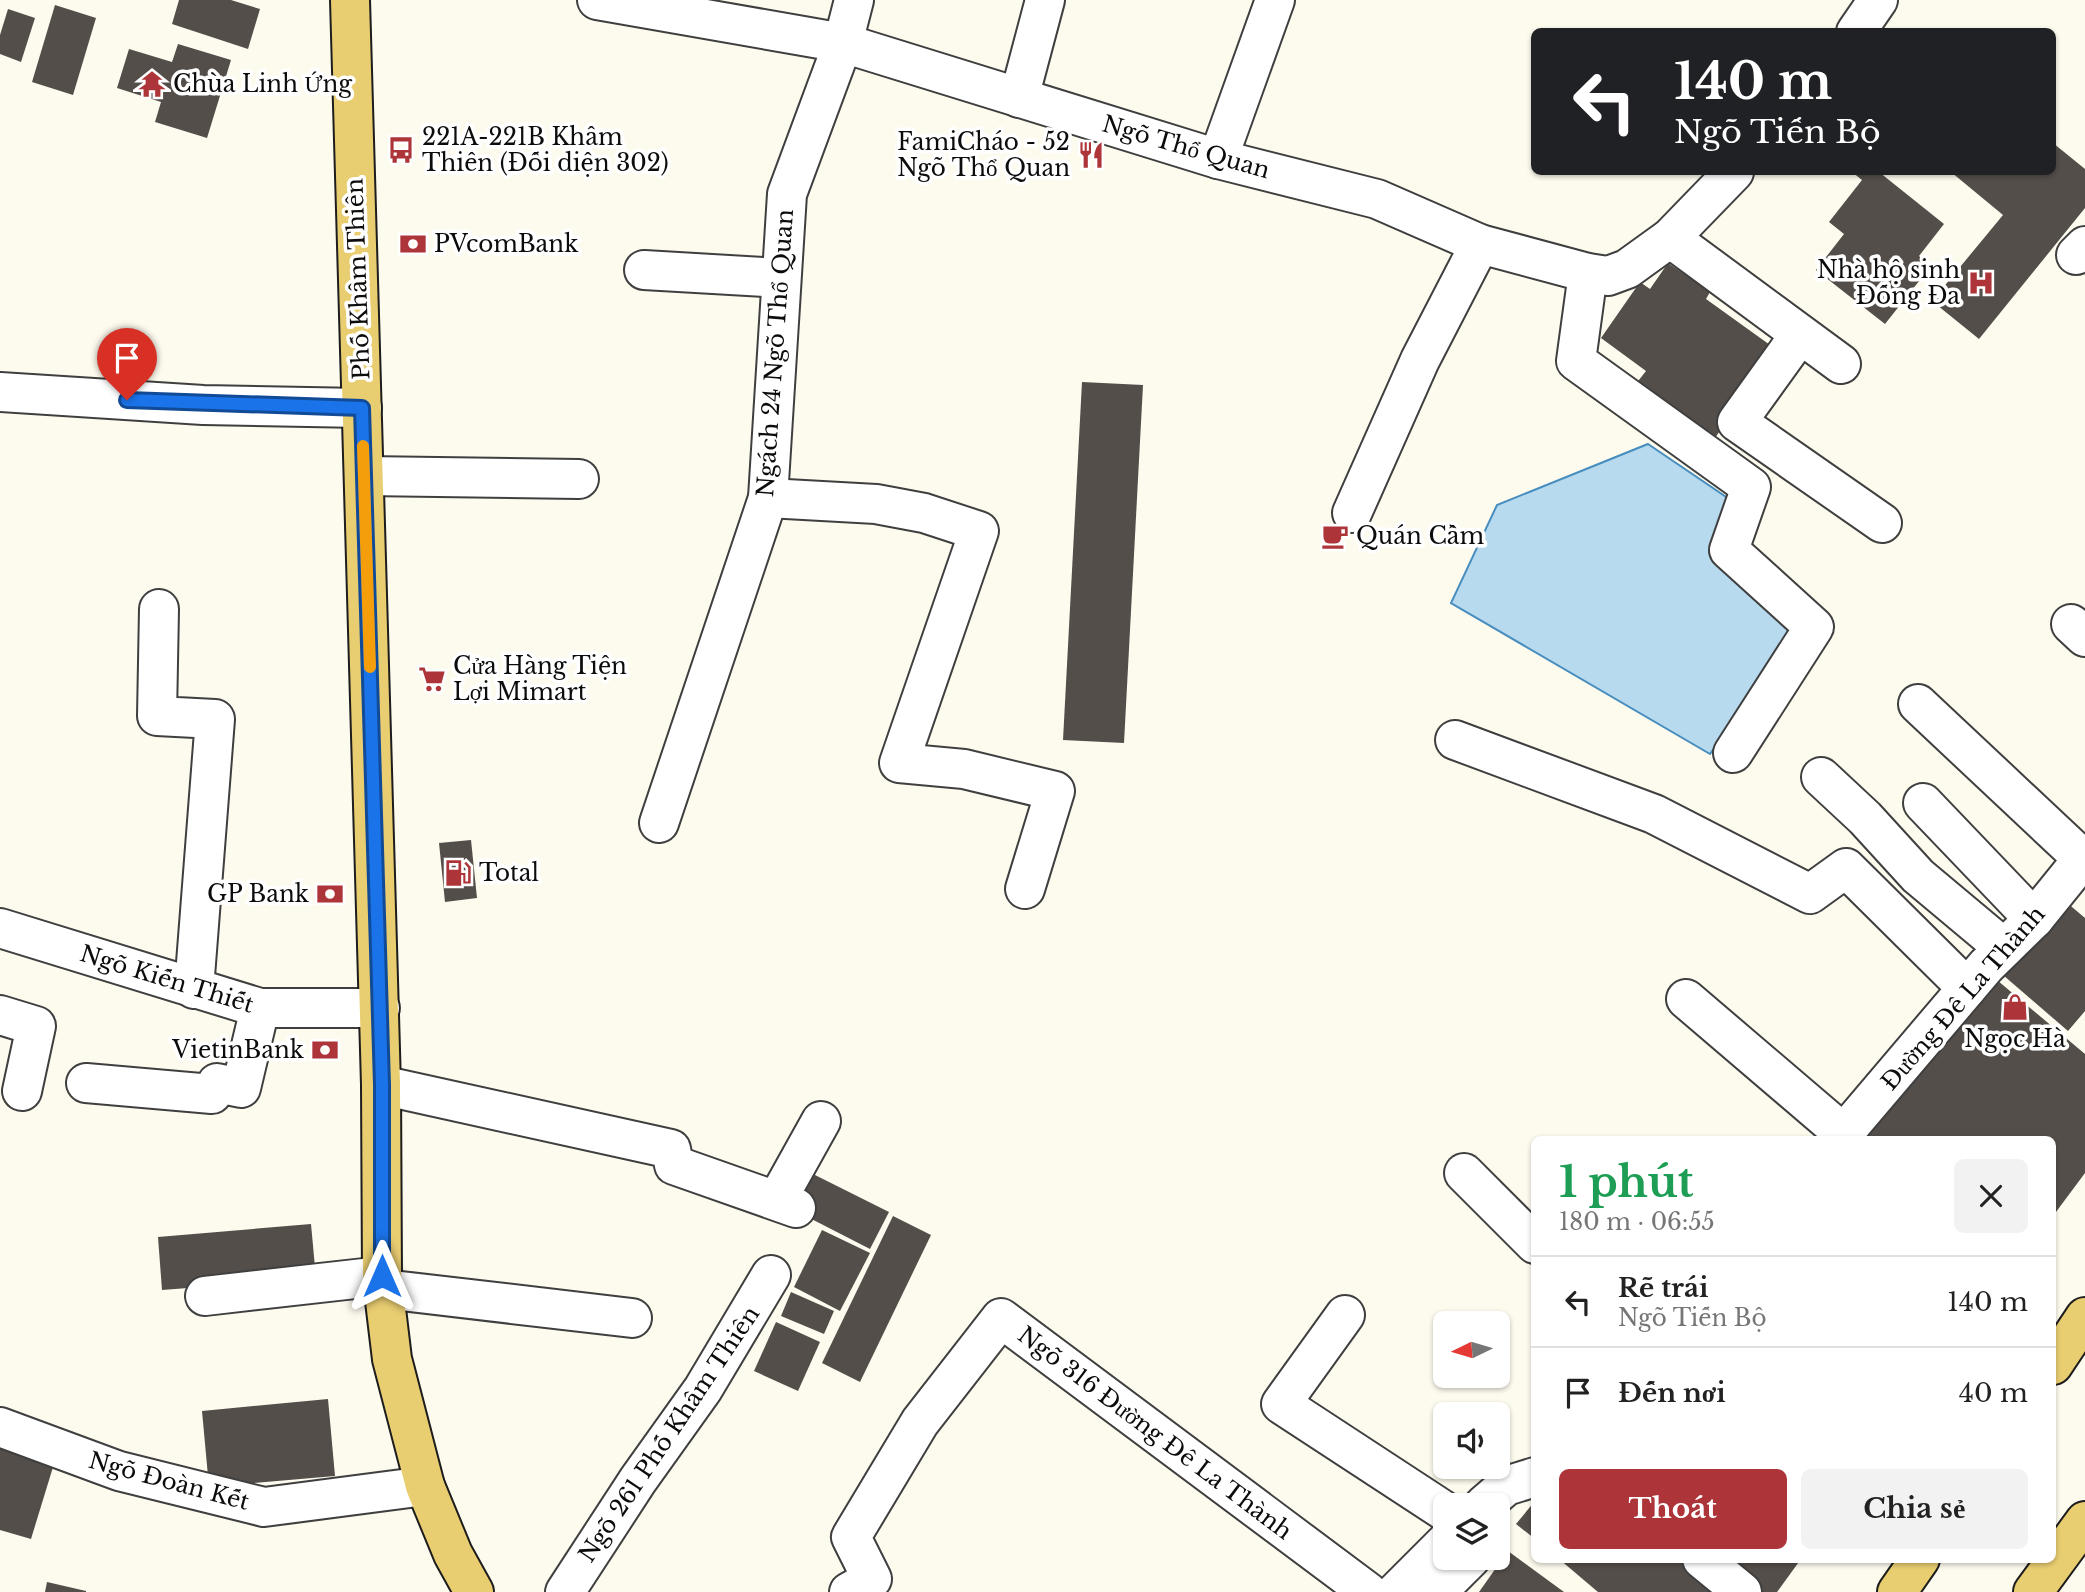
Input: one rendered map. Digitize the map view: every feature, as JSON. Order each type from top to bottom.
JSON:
[{"type":"main road","name":"Phố Khâm Thiên","points":[[350,0],[382,1085],[383,1283],[392,1359],[425,1486],[453,1554],[474,1592]]},
{"type":"main road","points":[[2056,1360],[2085,1317]]},
{"type":"main road","points":[[2056,1561],[2085,1521]]},
{"type":"main road","points":[[2033,1592],[2054,1563]]},
{"type":"street","name":"Ngõ Thổ Quan","points":[[597,0],[842,43],[1219,159],[1377,199],[1480,244],[1588,273],[1608,276],[1627,269],[1670,238],[1731,175]]},
{"type":"street","name":"Ngách 24 Ngõ Thổ Quan","points":[[659,823],[768,498],[787,194],[842,43],[854,0]]},
{"type":"street","points":[[1019,99],[1045,0]]},
{"type":"street","points":[[1219,159],[1275,0]]},
{"type":"street","points":[[1670,238],[1842,364]]},
{"type":"street","points":[[1352,513],[1420,360],[1480,244]]},
{"type":"street","points":[[643,270],[780,278]]},
{"type":"street","points":[[1588,273],[1576,361],[1751,487],[1729,550],[1814,627],[1732,753]]},
{"type":"street","points":[[1799,335],[1737,422],[1882,523]]},
{"type":"street","points":[[0,392],[203,405],[362,408]]},
{"type":"street","points":[[365,476],[579,479]]},
{"type":"street","points":[[768,498],[876,504],[923,513],[979,531],[899,763],[964,769],[1055,791],[1025,889]]},
{"type":"street","points":[[159,609],[158,716],[215,719],[194,989]]},
{"type":"street","points":[[1918,704],[2078,877]]},
{"type":"street","points":[[1455,740],[1654,814],[1810,894],[1846,868],[1967,988]]},
{"type":"street","points":[[1821,777],[1865,818],[1918,876],[2004,948]]},
{"type":"street","points":[[1923,803],[2034,919]]},
{"type":"street","name":"Đường Đê La Thành","points":[[1843,1136],[1967,988],[2004,948],[2078,877]]},
{"type":"street","name":"Ngõ Kiến Thiết","points":[[0,928],[260,1008],[380,1008]]},
{"type":"street","points":[[1686,999],[1841,1136]]},
{"type":"street","points":[[86,1083],[212,1094],[217,1083],[242,1088],[260,1008]]},
{"type":"street","points":[[0,1015],[36,1026],[22,1091]]},
{"type":"street","points":[[382,1085],[671,1149],[674,1166],[787,1204],[821,1121]]},
{"type":"street","points":[[1464,1173],[1531,1240]]},
{"type":"street","name":"Ngõ 261 Phố Khâm Thiên","points":[[565,1592],[638,1480],[703,1389],[771,1275]]},
{"type":"street","points":[[205,1296],[383,1283],[632,1318]]},
{"type":"street","points":[[1345,1315],[1281,1404],[1433,1503]]},
{"type":"street","name":"Ngõ 316 Đường Đê La Thành","points":[[867,1588],[851,1537],[920,1422],[1001,1318],[1368,1592]]},
{"type":"street","name":"Ngõ Đoàn Kết","points":[[0,1427],[118,1471],[264,1507],[425,1486]]},
{"type":"street","points":[[1498,1493],[1506,1486],[1531,1480]]},
{"type":"street","points":[[1510,1511],[1531,1484]]},
{"type":"street","points":[[1396,1592],[1433,1555]]},
{"type":"street","points":[[1707,1563],[1742,1592]]},
{"type":"street","points":[[1437,1592],[1459,1570]]},
{"type":"water","points":[[1648,444],[1732,501],[1717,560],[1800,630],[1710,754],[1451,603],[1497,505]]},
{"type":"building","points":[[179,0],[231,0],[260,9],[248,49],[172,24]]},
{"type":"building","points":[[55,5],[96,18],[73,95],[32,82]]},
{"type":"building","points":[[8,9],[35,18],[21,62],[0,54],[0,35]]},
{"type":"building","points":[[178,44],[231,60],[207,138],[155,122],[161,102],[117,88],[129,49],[172,62]]},
{"type":"building","name":"Nhà hộ sinh Đống Đa","points":[[2056,145],[2085,169],[2085,208],[1979,339],[1932,301],[2003,215],[1955,175],[2056,175]]},
{"type":"building","points":[[1856,175],[1883,175],[1944,224],[1919,256],[1931,266],[1885,324],[1816,270],[1844,234],[1829,222],[1862,180]]},
{"type":"building","points":[[1668,263],[1710,292],[1706,299],[1777,350],[1710,445],[1635,385],[1646,371],[1601,338],[1640,282],[1650,289]]},
{"type":"building","points":[[1082,382],[1143,385],[1124,743],[1063,740]]},
{"type":"building","name":"Total","points":[[471,840],[477,898],[445,902],[439,843]]},
{"type":"building","points":[[2059,896],[2085,918],[2085,1011],[2068,1031],[1996,969]]},
{"type":"building","points":[[1991,975],[2085,1054],[2085,1173],[2056,1212],[2056,1136],[1856,1136]]},
{"type":"building","points":[[809,1172],[889,1212],[870,1249],[790,1208]]},
{"type":"building","points":[[893,1216],[931,1235],[860,1382],[822,1363]]},
{"type":"building","points":[[311,1224],[316,1278],[162,1290],[158,1237]]},
{"type":"building","points":[[822,1230],[870,1253],[840,1311],[794,1287]]},
{"type":"building","points":[[791,1292],[834,1311],[824,1334],[781,1316]]},
{"type":"building","points":[[776,1322],[820,1342],[798,1391],[754,1371]]},
{"type":"building","points":[[328,1399],[335,1476],[209,1487],[202,1411]]},
{"type":"building","points":[[0,1436],[57,1454],[31,1539],[0,1530]]},
{"type":"building","points":[[1531,1506],[1531,1536],[1516,1524]]},
{"type":"building","points":[[1510,1552],[1564,1592],[1479,1592],[1495,1570],[1510,1570]]},
{"type":"building","points":[[1564,1563],[1696,1563],[1730,1592],[1598,1592]]},
{"type":"building","points":[[1719,1563],[1798,1563],[1777,1592],[1752,1592]]},
{"type":"building","points":[[47,1582],[86,1591],[86,1592],[45,1592]]},
{"type":"slow traffic","points":[[363,446],[370,667]]},
{"type":"place","name":"Chùa Linh Ứng","points":[[152,84]]},
{"type":"place","name":"221A-221B Khâm Thiên (Đối diện 302)","points":[[401,150]]},
{"type":"place","name":"FamiCháo - 52 Ngõ Thổ Quan","points":[[1091,155]]},
{"type":"place","name":"PVcomBank","points":[[413,244]]},
{"type":"place","name":"Nhà hộ sinh Đống Đa","points":[[1981,283]]},
{"type":"place","name":"Quán Cầm","points":[[1335,536]]},
{"type":"place","name":"Cửa Hàng Tiện Lợi Mimart","points":[[432,679]]},
{"type":"place","name":"Total","points":[[458,873]]},
{"type":"place","name":"GP Bank","points":[[330,894]]},
{"type":"place","name":"Ngọc Hà","points":[[2015,1007]]},
{"type":"place","name":"VietinBank","points":[[325,1050]]},
{"type":"route","points":[[127,400],[203,405],[362,408],[382,1085],[382,1276]]}]
